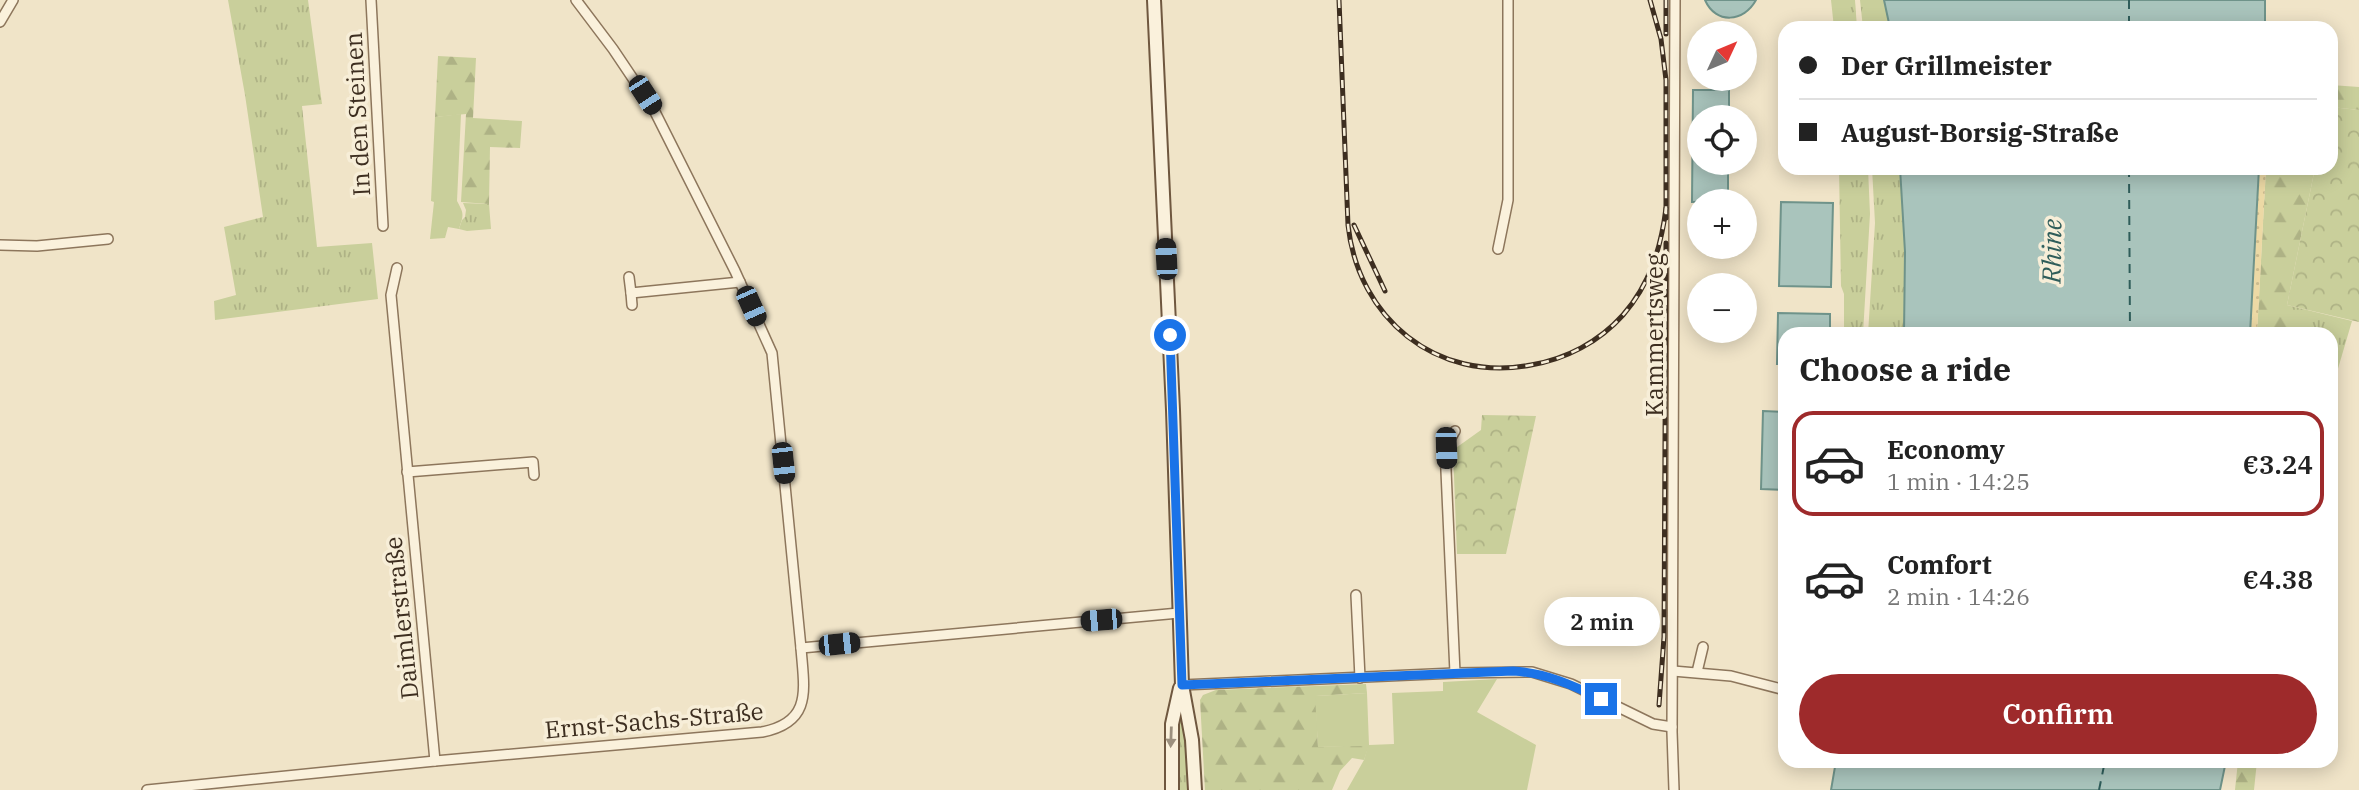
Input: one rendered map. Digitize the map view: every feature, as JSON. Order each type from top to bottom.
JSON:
[{"type":"main road","points":[[1154,0],[1173,410],[1182,685],[1192,740],[1195,790]]},
{"type":"main road","points":[[1172,790],[1172,724],[1182,685]]},
{"type":"street","points":[[0,22],[13,0]]},
{"type":"street","name":"In den Steinen","points":[[371,0],[383,226]]},
{"type":"street","name":"Ernst-Sachs-Straße","points":[[147,790],[776,729],[794,718],[803,699],[801,648],[772,353],[740,282],[654,110],[576,0]]},
{"type":"street","points":[[1498,250],[1508,200],[1508,0]]},
{"type":"street","name":"Kammertsweg","points":[[1674,790],[1675,0]]},
{"type":"street","points":[[0,245],[37,246],[108,239]]},
{"type":"street","name":"Daimlerstraße","points":[[397,268],[391,295],[435,761]]},
{"type":"street","points":[[629,277],[632,306]]},
{"type":"street","points":[[631,293],[740,282]]},
{"type":"street","points":[[1455,431],[1446,448],[1455,673]]},
{"type":"street","points":[[407,472],[533,462],[534,475]]},
{"type":"street","points":[[1356,595],[1360,678]]},
{"type":"street","points":[[801,648],[1180,613]]},
{"type":"street","points":[[1697,672],[1703,647]]},
{"type":"street","points":[[1182,685],[1513,671],[1543,675],[1571,684],[1653,724],[1672,727]]},
{"type":"street","points":[[1673,671],[1731,676],[1778,688]]},
{"type":"green space","points":[[228,0],[308,0],[322,104],[302,106],[317,247],[372,243],[378,299],[215,320],[214,301],[236,295],[224,227],[263,217]]},
{"type":"green space","points":[[1831,0],[1855,0],[1856,21],[1833,21]]},
{"type":"green space","points":[[1860,0],[1884,0],[1888,21],[1862,21]]},
{"type":"green space","points":[[438,56],[476,58],[473,118],[522,121],[520,148],[490,147],[489,204],[461,202],[466,114],[435,117]]},
{"type":"green space","points":[[2338,86],[2359,87],[2359,110],[2338,108]]},
{"type":"green space","points":[[2338,108],[2359,110],[2359,322],[2287,305],[2314,175],[2338,175]]},
{"type":"green space","points":[[461,114],[457,201],[463,214],[462,220],[459,229],[448,227],[445,238],[430,239],[434,202],[431,201],[435,117]]},
{"type":"green space","points":[[1839,175],[1868,175],[1870,214],[1863,327],[1844,327],[1844,294],[1841,286]]},
{"type":"green space","points":[[1872,175],[1900,175],[1905,252],[1904,327],[1868,327],[1875,223]]},
{"type":"green space","points":[[2266,175],[2314,175],[2287,305],[2287,327],[2257,327]]},
{"type":"green space","points":[[463,203],[489,204],[491,229],[459,229],[465,217]]},
{"type":"green space","points":[[2287,305],[2352,321],[2338,369],[2338,327],[2287,327]]},
{"type":"green space","points":[[1482,415],[1536,416],[1506,554],[1457,554],[1453,450],[1481,430]]},
{"type":"green space","points":[[1497,679],[1477,712],[1536,745],[1527,790],[1347,790],[1364,760],[1368,746],[1318,747],[1315,696],[1367,693],[1369,745],[1394,744],[1392,693],[1443,691],[1443,682]]},
{"type":"green space","points":[[1366,684],[1367,693],[1316,696],[1318,747],[1369,745],[1364,760],[1352,758],[1340,771],[1332,790],[1205,790],[1200,700],[1203,695],[1216,690]]},
{"type":"green space","points":[[1181,713],[1184,715],[1191,790],[1176,790],[1174,730]]},
{"type":"green space","points":[[2237,768],[2256,768],[2254,790],[2235,790]]},
{"type":"sand","points":[[2259,175],[2266,175],[2257,327],[2250,327]]},
{"type":"water","points":[[1705,0],[1756,0],[1745,13],[1730,18],[1716,14]]},
{"type":"water","points":[[1884,0],[2265,0],[2265,21],[1888,21]]},
{"type":"water","points":[[1693,91],[1729,91],[1729,105],[1693,105]]},
{"type":"water","points":[[1692,175],[1728,175],[1728,189],[1692,189]]},
{"type":"water","name":"Rhine","points":[[1900,175],[2259,175],[2250,327],[1904,327],[1905,252]]},
{"type":"water","points":[[1781,202],[1833,203],[1831,287],[1779,286]]},
{"type":"water","points":[[1778,313],[1830,314],[1830,327],[1778,327],[1777,364]]},
{"type":"water","points":[[1763,411],[1778,412],[1778,490],[1761,489]]},
{"type":"water","points":[[1835,768],[2225,768],[2220,790],[1831,790]]},
{"type":"ferry route","points":[[2129,0],[2129,21]]},
{"type":"ferry route","points":[[2129,175],[2130,327]]},
{"type":"ferry route","points":[[2099,790],[2104,768]]},
{"type":"railway","points":[[1339,0],[1348,225],[1355,258],[1367,289],[1385,315],[1408,337],[1434,353],[1464,364],[1496,368],[1531,365],[1569,354],[1614,325],[1640,291],[1653,265],[1666,208]]},
{"type":"railway","points":[[1650,0],[1661,39],[1666,80],[1666,218]]},
{"type":"railway","points":[[1666,0],[1666,34]]},
{"type":"railway","points":[[1354,225],[1385,291]]},
{"type":"railway","points":[[1659,705],[1664,637],[1666,243]]},
{"type":"route","points":[[1170,335],[1182,685],[1513,671],[1532,672],[1554,678],[1601,699]]}]
